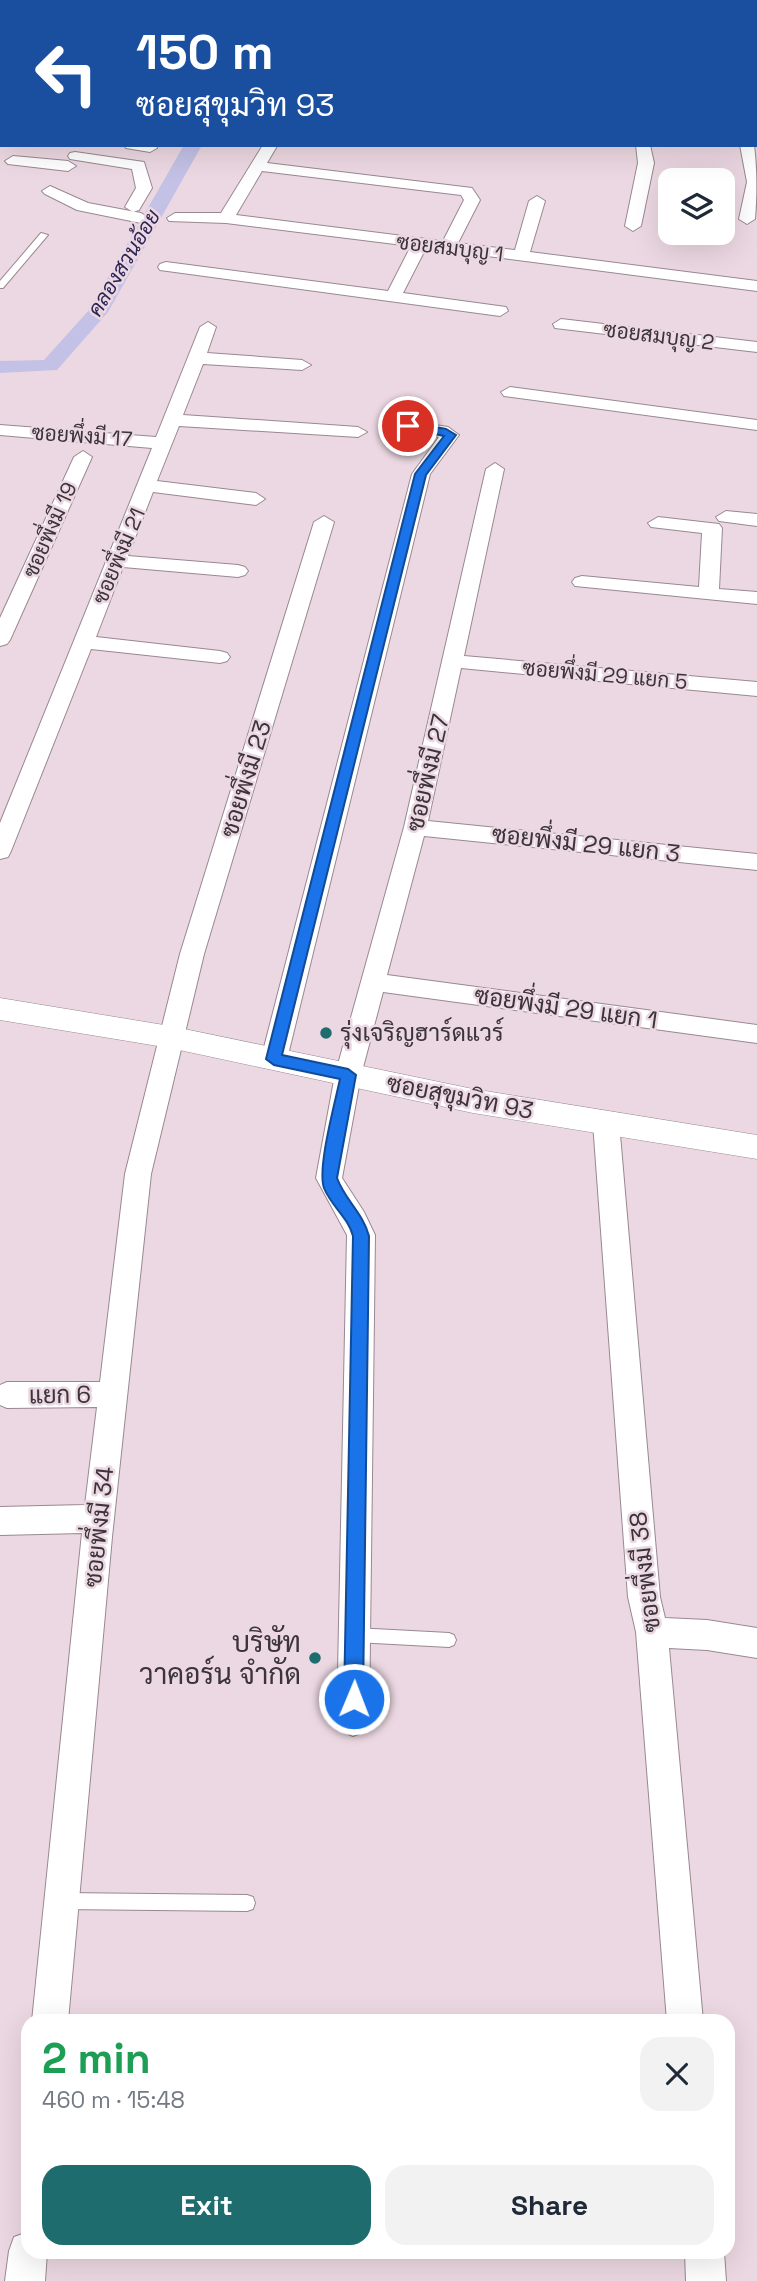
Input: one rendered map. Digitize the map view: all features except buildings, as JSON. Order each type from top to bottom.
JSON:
[{"type":"street","points":[[144,147],[150,148]]},
{"type":"street","points":[[175,218],[226,218],[269,147]]},
{"type":"street","points":[[633,226],[646,163],[643,147]]},
{"type":"street","points":[[747,147],[755,181],[747,219]]},
{"type":"street","points":[[38,207],[75,156]]},
{"type":"street","points":[[13,162],[75,156],[139,165],[144,187],[137,212],[88,210],[66,202],[50,191]]},
{"type":"street","points":[[258,166],[467,191],[472,200],[447,248]]},
{"type":"street","points":[[521,257],[537,201]]},
{"type":"street","name":"ซอยสมบุญ 1","points":[[226,218],[757,286]]},
{"type":"street","points":[[393,297],[420,244]]},
{"type":"street","points":[[166,267],[500,311]]},
{"type":"street","name":"ซอยสมบุญ 2","points":[[561,324],[757,348]]},
{"type":"street","name":"ซอยพึ่งมี 21","points":[[0,851],[82,642],[148,486],[208,327]]},
{"type":"street","points":[[197,358],[302,365]]},
{"type":"street","points":[[510,392],[757,425]]},
{"type":"street","points":[[173,420],[358,432]]},
{"type":"street","points":[[274,1059],[421,474],[450,435],[442,431],[408,426]]},
{"type":"street","name":"ซอยพึ่งมี 17","points":[[0,430],[164,443]]},
{"type":"street","name":"ซอยพึ่งมี 19","points":[[0,640],[83,457]]},
{"type":"street","name":"ซอยพึ่งมี 27","points":[[348,1075],[415,827],[495,469]]},
{"type":"street","points":[[148,486],[256,499]]},
{"type":"street","points":[[726,517],[757,520]]},
{"type":"street","name":"ซอยพึ่งมี 23","points":[[170,1037],[192,954],[324,522]]},
{"type":"street","points":[[658,523],[712,528],[709,594]]},
{"type":"street","points":[[117,561],[238,572]]},
{"type":"street","points":[[582,582],[757,598]]},
{"type":"street","points":[[82,642],[220,657]]},
{"type":"street","name":"ซอยพึ่งมี 29 แยก 5","points":[[454,661],[757,690]]},
{"type":"street","name":"ซอยพึ่งมี 29 แยก 3","points":[[415,827],[757,862]]},
{"type":"street","name":"ซอยพึ่งมี 29 แยก 1","points":[[374,982],[757,1034]]},
{"type":"street","name":"ซอยสุขุมวิท 93","points":[[0,1009],[170,1037],[473,1101],[757,1147]]},
{"type":"street","name":"ซอยพึ่งมี 34","points":[[51,2014],[99,1519],[138,1174],[170,1037]]},
{"type":"street","points":[[348,1075],[329,1178],[334,1193],[357,1221],[361,1236],[353,1720]]},
{"type":"street","name":"ซอยพึ่งมี 38","points":[[606,1123],[643,1584],[652,1632],[684,2014]]},
{"type":"street","name":"แยก 6","points":[[7,1395],[113,1394]]},
{"type":"street","points":[[0,1521],[99,1519]]},
{"type":"street","points":[[652,1632],[707,1635],[757,1643]]},
{"type":"street","points":[[25,2281],[27,2259]]},
{"type":"street","points":[[704,2259],[706,2281]]},
{"type":"lane","points":[[0,286],[44,235]]},
{"type":"lane","points":[[354,1635],[449,1640]]},
{"type":"lane","points":[[62,1901],[247,1903]]},
{"type":"waterway","name":"คลองสวนอ้อย","points":[[0,367],[50,366],[98,312],[192,147]]},
{"type":"place","name":"รุ่งเจริญฮาร์ดแวร์","points":[[326,1033]]},
{"type":"place","name":"บริษัท วาคอร์น จำกัด","points":[[315,1658]]},
{"type":"route","points":[[354,1699],[361,1236],[357,1221],[334,1193],[329,1178],[348,1075],[274,1059],[324,850],[421,474],[450,435],[442,431],[408,426]]}]
